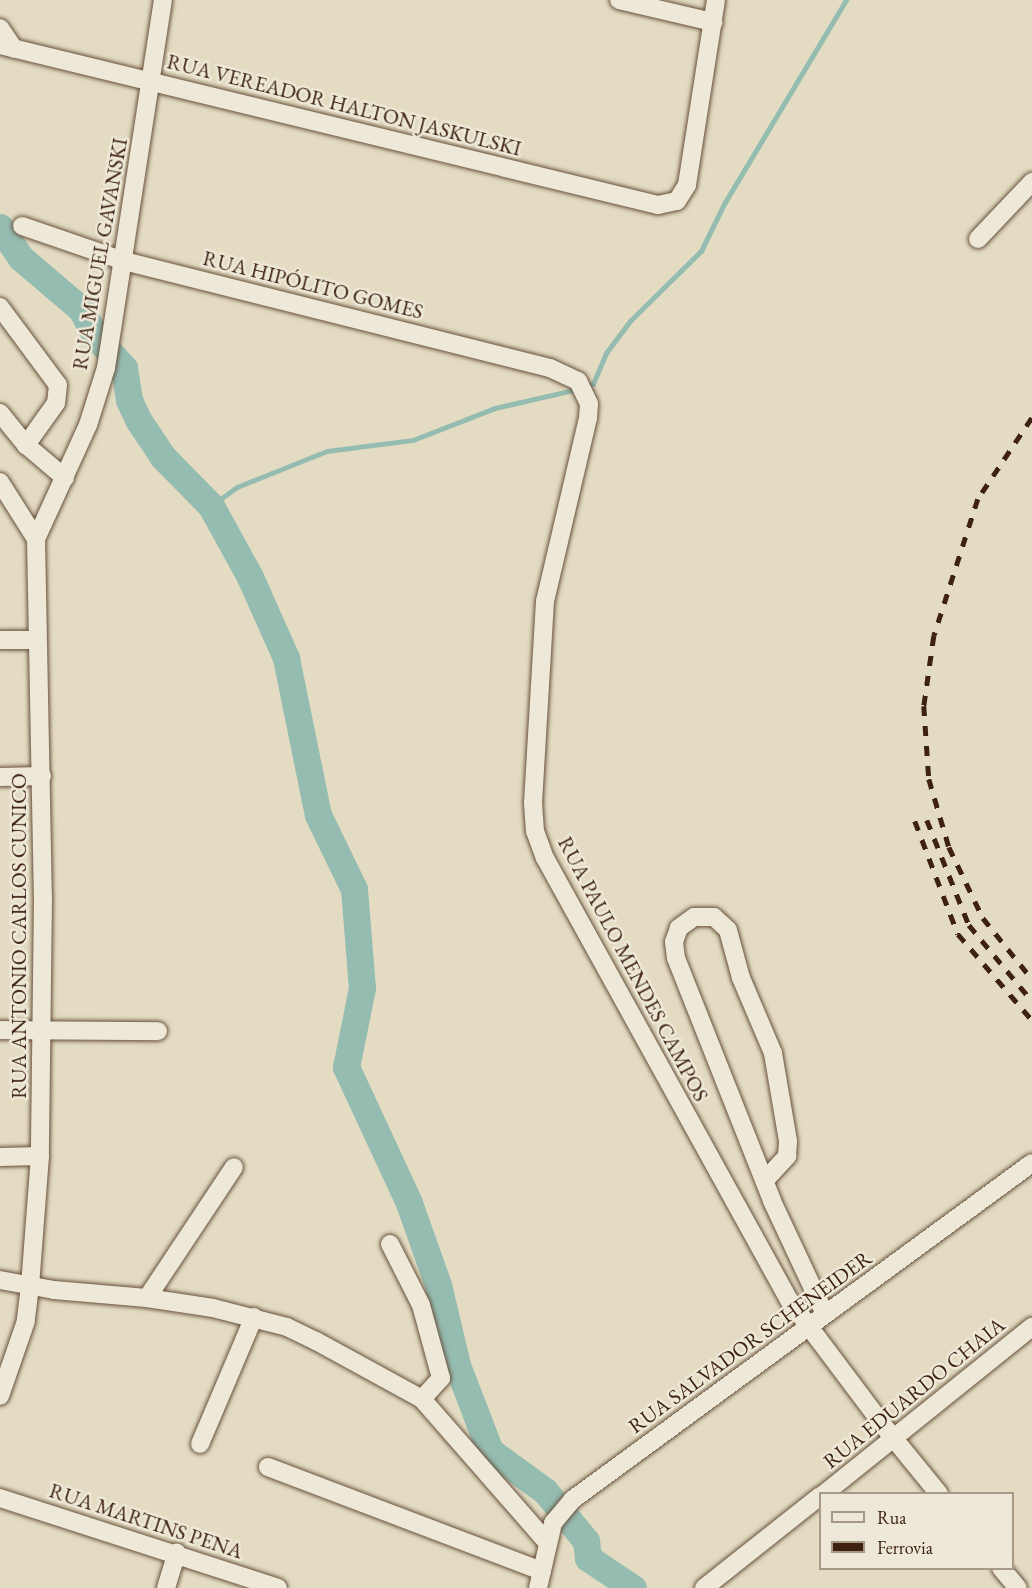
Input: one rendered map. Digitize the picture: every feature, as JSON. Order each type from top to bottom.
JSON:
[{"type":"street","name":"RUA MIGUEL GAVANSKI","points":[[36,539],[65,478],[106,368],[164,0]]},
{"type":"street","points":[[619,0],[712,22],[716,0]]},
{"type":"street","name":"RUA VEREADOR HALTON JASKULSKI","points":[[7,47],[658,205],[677,201],[687,185],[712,22]]},
{"type":"street","points":[[0,28],[7,47]]},
{"type":"street","points":[[978,239],[1032,182]]},
{"type":"street","name":"RUA HIPÓLITO GOMES","points":[[22,226],[124,261],[550,368],[582,388]]},
{"type":"street","points":[[0,307],[58,385],[56,403],[26,444]]},
{"type":"street","name":"RUA PAULO MENDES CAMPOS","points":[[582,388],[588,418],[545,601],[533,803],[535,831],[559,885],[789,1300],[893,1439],[937,1492]]},
{"type":"street","points":[[0,413],[26,444],[65,478]]},
{"type":"street","points":[[0,482],[7,507],[36,539]]},
{"type":"street","name":"RUA ANTONIO CARLOS CUNICO","points":[[0,1396],[26,1321],[40,1156],[42,777],[36,640],[36,539]]},
{"type":"street","points":[[0,640],[36,640]]},
{"type":"street","points":[[0,777],[42,777]]},
{"type":"street","points":[[765,1180],[787,1156],[788,1141],[773,1053],[741,978],[728,930],[714,917],[694,917],[676,935],[676,958],[765,1180],[825,1314]]},
{"type":"street","points":[[0,1030],[158,1031]]},
{"type":"street","points":[[0,1157],[40,1156]]},
{"type":"street","name":"RUA SALVADOR SCHENEIDER","points":[[540,1580],[546,1541],[553,1523],[572,1500],[1032,1163]]},
{"type":"street","points":[[147,1298],[234,1167]]},
{"type":"street","points":[[390,1245],[421,1305],[441,1378],[422,1399]]},
{"type":"street","points":[[0,1280],[30,1286],[147,1298],[254,1317],[316,1341],[422,1399],[546,1541]]},
{"type":"street","points":[[200,1444],[254,1317]]},
{"type":"street","name":"RUA EDUARDO CHAIA","points":[[827,1492],[1032,1327]]},
{"type":"street","points":[[268,1467],[540,1580]]},
{"type":"street","name":"RUA EDUARDO CHAIA","points":[[704,1588],[819,1497]]},
{"type":"street","name":"RUA MARTINS PENA","points":[[0,1498],[177,1553],[278,1588]]},
{"type":"street","points":[[166,1588],[177,1553]]},
{"type":"street","points":[[1002,1570],[1018,1588]]},
{"type":"waterway","points":[[586,386],[593,384],[606,353],[630,321],[701,251],[724,204],[846,0]]},
{"type":"waterway","points":[[0,227],[21,258],[81,309],[96,337],[124,368],[129,400],[139,421],[163,457],[211,506],[250,577],[286,658],[318,815],[354,889],[362,988],[346,1067],[409,1203],[438,1285],[457,1365],[490,1451],[545,1491],[586,1541],[588,1558],[633,1588]]},
{"type":"waterway","points":[[211,506],[237,487],[327,451],[413,440],[495,408],[578,389]]},
{"type":"railway","points":[[1032,418],[978,499],[934,636],[924,706],[929,779],[949,847],[983,918],[1032,979]]},
{"type":"railway","points":[[927,820],[969,925],[1032,1001]]},
{"type":"railway","points":[[915,821],[958,934],[1032,1020]]}]
